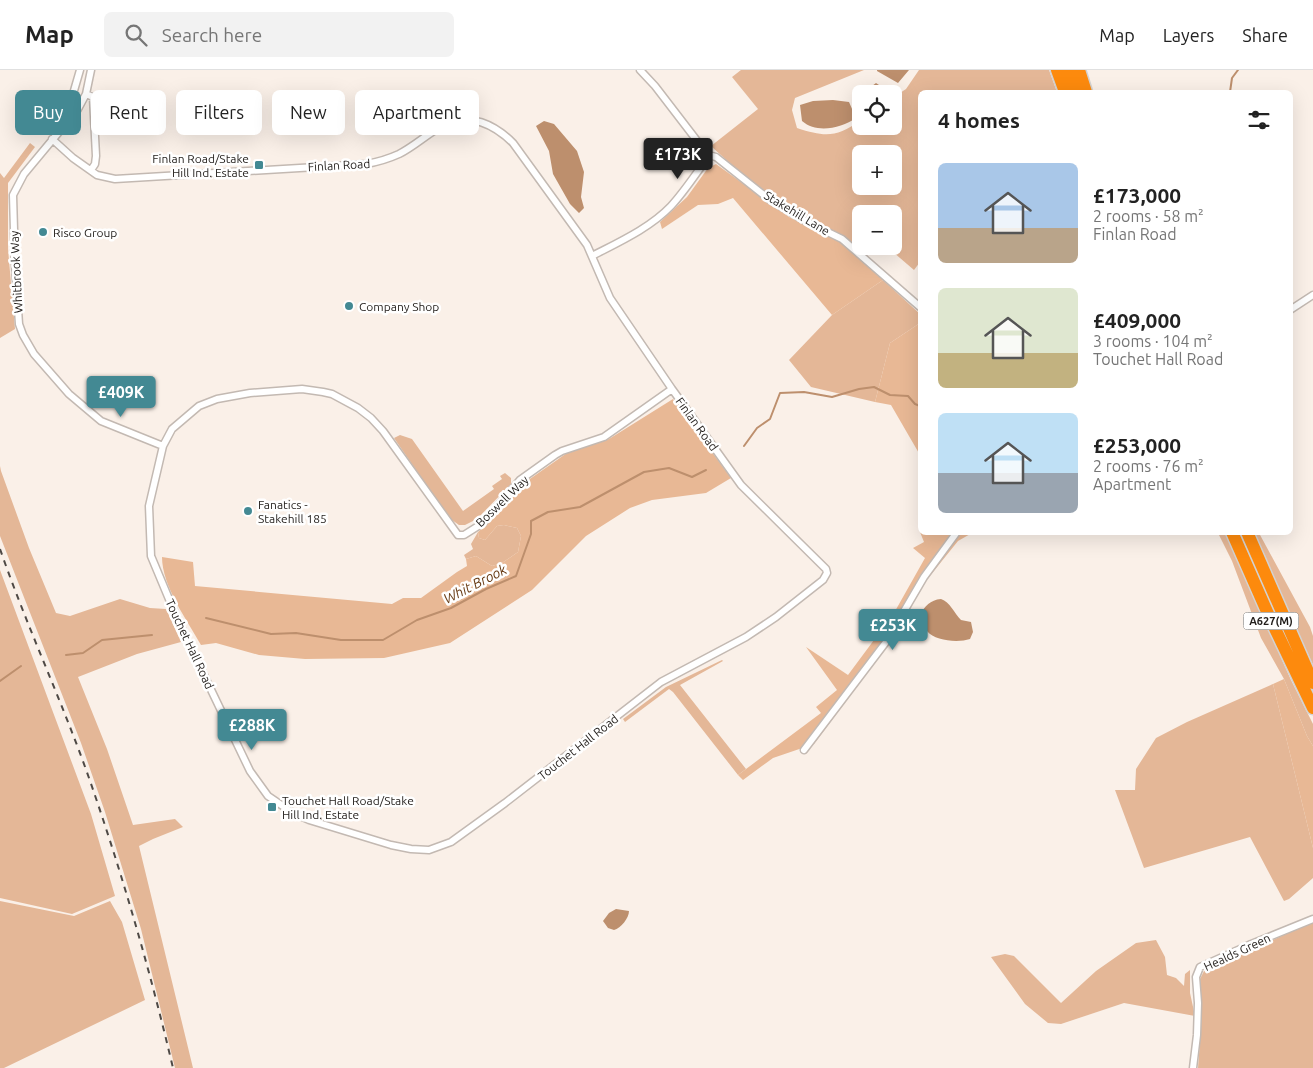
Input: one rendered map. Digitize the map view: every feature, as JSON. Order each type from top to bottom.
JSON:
[{"type":"highway","points":[[1057,70],[1064,90]]},
{"type":"highway","points":[[1067,70],[1072,90]]},
{"type":"highway","points":[[1079,70],[1085,90]]},
{"type":"highway","points":[[1086,70],[1091,90]]},
{"type":"highway","name":"A627(M)","points":[[1233,535],[1313,708]]},
{"type":"highway","name":"A627(M)","points":[[1248,535],[1313,683]]},
{"type":"street","name":"Whitbrook Way","points":[[52,139],[71,101],[80,70]]},
{"type":"street","name":"Whitbrook Way","points":[[91,70],[86,94],[73,116],[24,174],[13,195],[19,324],[22,335],[34,354],[74,398],[101,421],[163,446]]},
{"type":"street","name":"Stakehill Lane","points":[[640,70],[656,86],[708,155],[716,157],[770,200],[842,239],[918,305]]},
{"type":"street","points":[[86,94],[92,97],[96,156],[95,164],[90,170]]},
{"type":"street","name":"Finlan Road","points":[[52,139],[73,158],[97,175],[114,178],[366,164],[381,162],[400,154],[445,125],[466,120],[483,122],[498,130],[513,143],[587,245],[610,298],[741,485],[824,565],[827,573]]},
{"type":"street","points":[[592,256],[663,213],[683,190],[708,155]]},
{"type":"street","points":[[1293,308],[1313,295]]},
{"type":"street","name":"Touchet Hall Road","points":[[458,535],[383,431],[358,408],[332,394],[302,389],[217,398],[199,406],[172,430],[163,446],[149,506],[151,556],[179,623],[250,771],[268,796],[294,813],[317,822],[401,848],[429,850],[458,838],[651,690],[678,672],[753,632],[776,617],[823,580],[827,573]]},
{"type":"street","name":"Boswell Way","points":[[458,535],[464,535],[482,523],[520,480],[555,455],[604,437],[672,389]]},
{"type":"street","points":[[804,750],[886,642],[924,577],[955,535]]},
{"type":"street","name":"Healds Green","points":[[1194,1068],[1198,1003],[1196,977],[1200,967],[1313,919]]},
{"type":"shaded area","points":[[741,70],[864,70],[795,98],[792,110],[797,128],[823,134],[837,133],[852,126],[852,135],[902,135],[902,92],[906,89],[919,70],[1049,70],[1056,90],[918,90],[918,265],[914,270],[896,255],[902,255],[902,205],[852,205],[851,244],[825,226],[762,190],[711,146],[758,109],[732,77]]},
{"type":"shaded area","points":[[877,70],[909,70],[898,83]]},
{"type":"shaded area","points":[[833,100],[849,102],[852,109],[852,121],[829,128],[808,125],[802,121],[800,105],[813,101]]},
{"type":"shaded area","points":[[544,121],[554,124],[577,151],[584,172],[581,197],[584,208],[579,213],[570,204],[553,174],[549,151],[536,126]]},
{"type":"shaded area","points":[[30,143],[35,147],[8,183],[8,249],[15,329],[0,338],[0,173],[4,178]]},
{"type":"shaded area","points":[[716,164],[789,217],[840,242],[852,253],[852,255],[855,255],[883,280],[832,315],[733,198],[718,204],[698,205],[662,229],[660,222],[687,197],[708,168]]},
{"type":"shaded area","points":[[883,280],[918,312],[918,324],[890,343],[875,402],[811,387],[789,360],[832,315]]},
{"type":"shaded area","points":[[918,324],[918,452],[891,405],[875,402],[890,343]]},
{"type":"shaded area","points":[[673,399],[731,478],[706,493],[652,500],[630,508],[586,536],[532,590],[450,643],[384,658],[305,659],[259,655],[216,643],[201,645],[176,602],[166,579],[162,557],[193,562],[195,586],[392,604],[403,598],[421,598],[467,566],[466,559],[476,556],[492,566],[502,563],[518,552],[521,536],[517,528],[504,525],[497,526],[485,540],[479,538],[478,532],[497,515],[527,481],[567,453],[609,439]]},
{"type":"shaded area","points":[[400,435],[412,439],[463,511],[494,489],[492,486],[502,479],[500,476],[505,473],[511,478],[511,484],[477,519],[465,525],[459,525],[442,508],[394,438]]},
{"type":"shaded area","points":[[0,466],[29,548],[56,613],[70,616],[120,599],[150,608],[166,609],[181,642],[137,654],[78,677],[107,749],[133,825],[175,819],[183,827],[139,846],[193,1068],[175,1068],[141,929],[105,812],[81,743],[0,536]]},
{"type":"shaded area","points":[[504,525],[517,528],[521,536],[518,552],[502,563],[492,566],[476,556],[466,559],[464,555],[473,549],[471,544],[478,532],[479,538],[485,540],[497,526]]},
{"type":"shaded area","points":[[921,535],[968,535],[958,541],[921,587],[885,649],[814,744],[773,758],[743,780],[738,775],[821,713],[816,707],[837,690],[806,647],[848,675],[894,613],[925,558],[913,548],[924,542]]},
{"type":"shaded area","points":[[1219,535],[1226,535],[1291,680],[1313,724],[1313,746],[1307,736],[1284,679],[1261,638],[1232,561]]},
{"type":"shaded area","points":[[1254,535],[1260,535],[1310,627],[1313,636],[1313,665]]},
{"type":"shaded area","points":[[0,570],[91,814],[115,896],[72,914],[0,898]]},
{"type":"shaded area","points":[[941,599],[949,605],[961,620],[971,622],[973,632],[970,639],[953,641],[941,639],[935,637],[926,629],[920,615],[928,604]]},
{"type":"shaded area","points":[[722,660],[680,685],[746,769],[738,775],[669,689],[625,722],[623,719],[666,687]]},
{"type":"shaded area","points":[[1284,679],[1307,736],[1313,746],[1313,848],[1273,684]]},
{"type":"shaded area","points":[[1273,684],[1313,848],[1313,878],[1289,899],[1284,901],[1250,837],[1144,868],[1115,790],[1135,790],[1136,769],[1156,738],[1187,722]]},
{"type":"shaded area","points":[[0,901],[74,916],[110,901],[122,922],[145,1000],[4,1068],[0,1068]]},
{"type":"shaded area","points":[[616,909],[629,911],[628,917],[614,930],[608,928],[603,921],[609,913]]},
{"type":"shaded area","points":[[1313,923],[1313,1068],[1198,1068],[1202,1013],[1200,979],[1204,971]]},
{"type":"shaded area","points":[[1156,940],[1165,957],[1167,975],[1176,978],[1184,986],[1185,974],[1190,970],[1190,993],[1195,1016],[1124,1003],[1061,1024],[1048,1023],[1025,1004],[991,957],[1005,954],[1014,956],[1061,1003],[1096,971],[1136,943]]},
{"type":"waterway","name":"Whit Brook","points":[[1230,90],[1232,78],[1238,70]]},
{"type":"waterway","name":"Whit Brook","points":[[744,446],[757,428],[770,419],[780,393],[804,392],[832,397],[859,389],[874,387],[890,395],[908,396],[918,405]]},
{"type":"waterway","name":"Whit Brook","points":[[206,618],[271,634],[296,633],[341,640],[383,640],[417,620],[451,608],[486,589],[516,576],[531,534],[531,521],[548,512],[580,507],[644,472],[669,468],[692,477],[706,470]]},
{"type":"waterway","name":"Whit Brook","points":[[66,655],[83,653],[102,640],[152,635]]},
{"type":"waterway","name":"Whit Brook","points":[[0,681],[21,666]]},
{"type":"railway","points":[[0,549],[79,749],[101,814],[135,922],[173,1068]]},
{"type":"place","name":"Finlan Road/Stake Hill Ind. Estate","points":[[259,165]]},
{"type":"place","name":"Risco Group","points":[[43,232]]},
{"type":"place","name":"Company Shop","points":[[349,306]]},
{"type":"place","name":"Fanatics - Stakehill 185","points":[[248,511]]},
{"type":"place","name":"Touchet Hall Road/Stake Hill Ind. Estate","points":[[272,807]]}]
